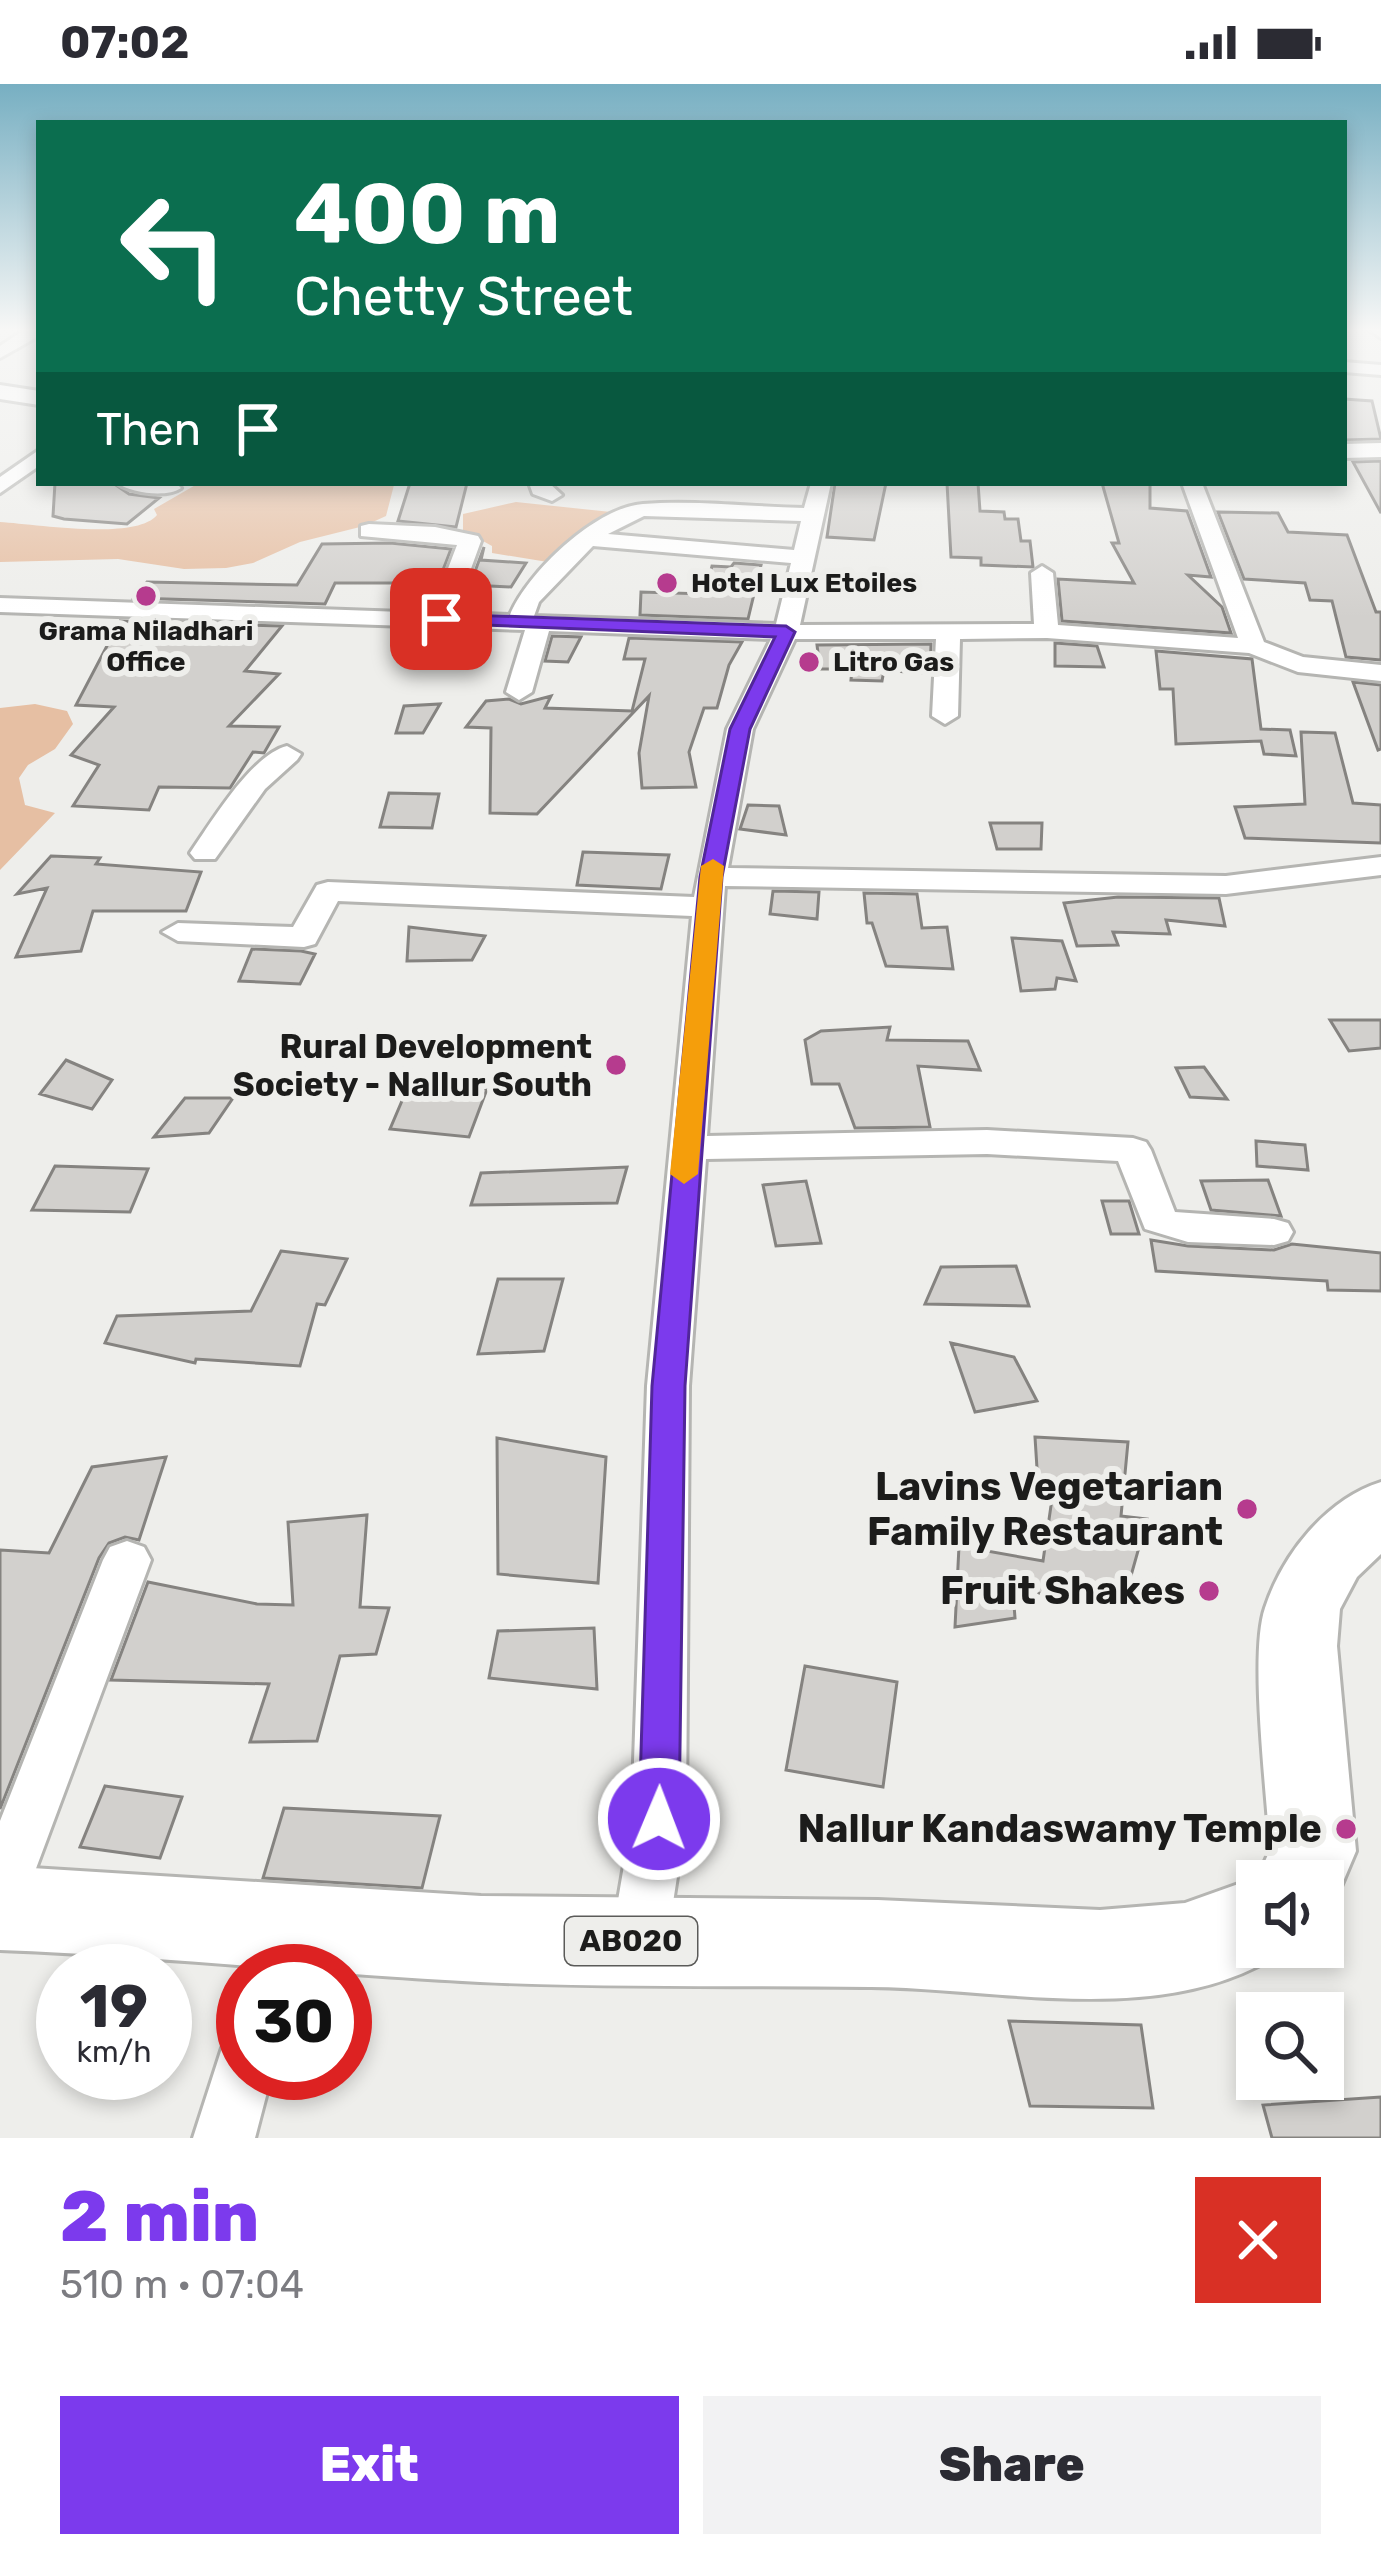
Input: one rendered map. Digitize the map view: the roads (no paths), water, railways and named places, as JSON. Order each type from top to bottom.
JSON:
[{"type":"main road","points":[[1309,1860],[1313,1851],[1298,1646],[1302,1609],[1330,1556],[1381,1510]]},
{"type":"main road","name":"AB020","points":[[0,1907],[244,1944]]},
{"type":"main road","name":"AB020","points":[[365,1944],[484,1939],[1132,1952],[1190,1944],[1236,1927]]},
{"type":"street","points":[[1347,451],[1381,449]]},
{"type":"street","points":[[8,480],[36,458]]},
{"type":"street","points":[[153,486],[171,488]]},
{"type":"street","points":[[1193,486],[1253,646]]},
{"type":"street","points":[[519,692],[540,584],[585,539],[640,510],[815,499],[786,632],[740,729],[711,892],[668,1386],[659,1819],[639,1941]]},
{"type":"street","points":[[369,531],[470,541],[441,619]]},
{"type":"street","points":[[585,539],[800,557]]},
{"type":"street","points":[[1042,573],[1047,631]]},
{"type":"street","points":[[0,605],[786,632],[1047,631],[1253,646],[1298,664],[1381,674]]},
{"type":"street","points":[[945,716],[948,634]]},
{"type":"street","points":[[205,853],[255,783],[287,754]]},
{"type":"street","points":[[178,932],[304,937],[328,890],[711,892],[1226,885],[1381,866]]},
{"type":"street","points":[[687,1148],[1091,1144],[1133,1150],[1159,1220],[1188,1229],[1274,1232]]},
{"type":"street","points":[[0,1890],[127,1561]]},
{"type":"street","points":[[224,2138],[234,2100]]},
{"type":"place","name":"Hotel Lux Etoiles","points":[[667,583]]},
{"type":"place","name":"Grama Niladhari Office","points":[[146,596]]},
{"type":"place","name":"Litro Gas","points":[[809,662]]},
{"type":"place","name":"Rural Development Society - Nallur South","points":[[616,1065]]},
{"type":"place","name":"Lavins Vegetarian Family Restaurant","points":[[1247,1509]]},
{"type":"place","name":"Fruit Shakes","points":[[1209,1591]]},
{"type":"place","name":"Nallur Kandaswamy Temple","points":[[1346,1829]]}]
